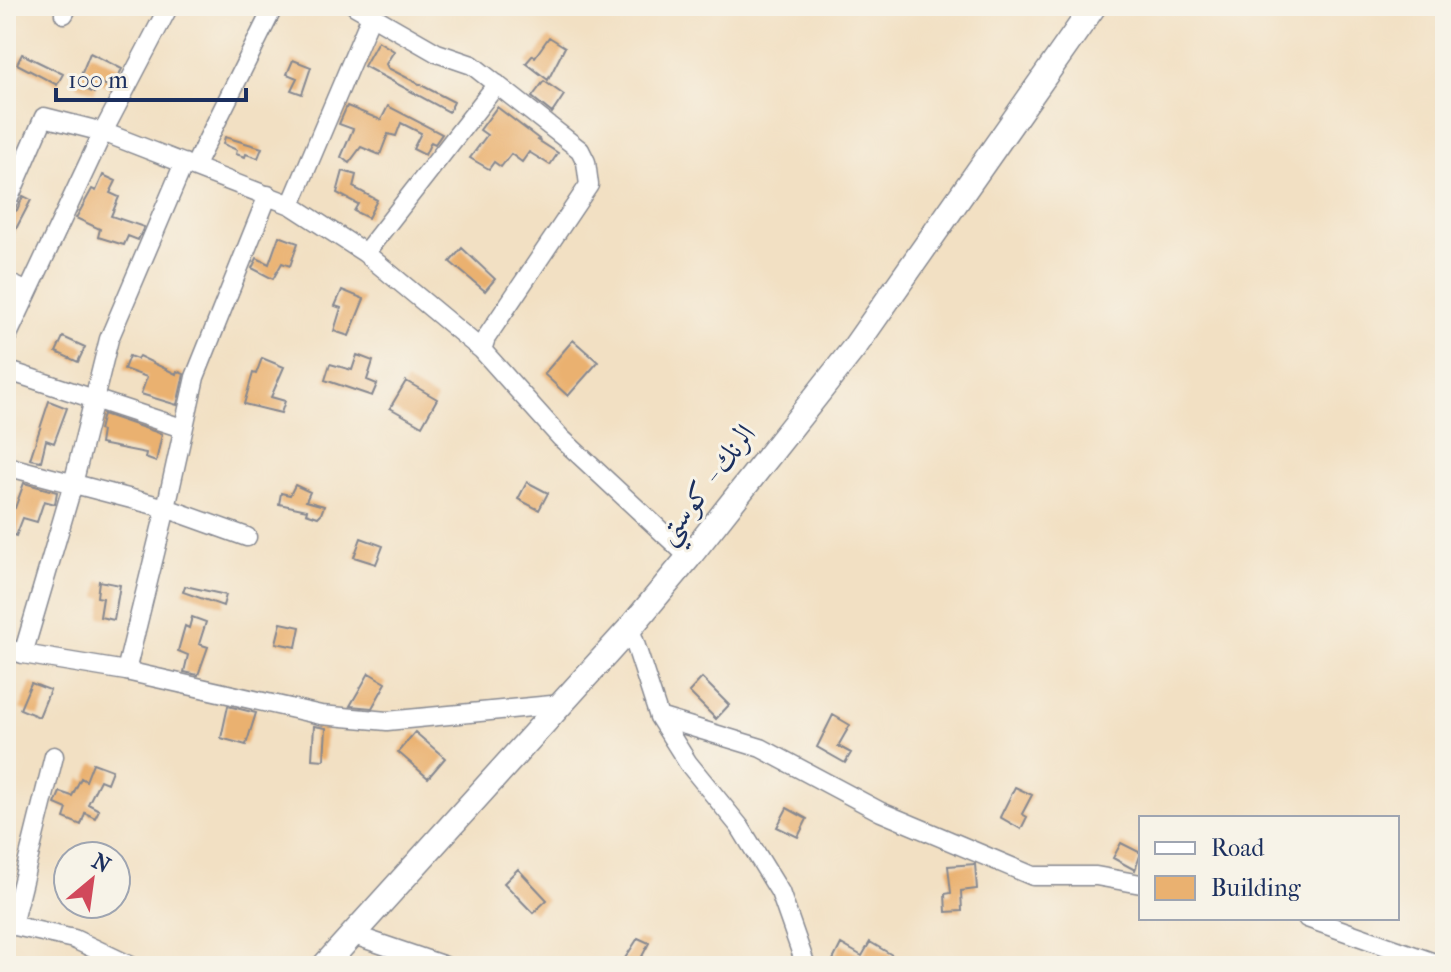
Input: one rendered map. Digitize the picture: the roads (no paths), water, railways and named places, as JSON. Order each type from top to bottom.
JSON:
[{"type":"main road","name":"الرنك - كوستي","points":[[324,966],[630,628],[689,557],[854,348],[1094,6]]},
{"type":"street","points":[[6,339],[103,132],[169,6]]},
{"type":"street","points":[[274,6],[189,165],[109,339],[73,484],[15,651],[126,671],[321,715],[387,721],[562,704]]},
{"type":"street","points":[[291,205],[363,11],[437,53],[472,65],[580,150],[586,162],[589,185],[486,338],[482,350]]},
{"type":"street","points":[[365,253],[497,84]]},
{"type":"street","points":[[6,205],[44,117],[103,132],[291,205],[365,253],[482,350],[561,438],[689,557]]},
{"type":"street","points":[[126,671],[195,377],[268,195]]},
{"type":"street","points":[[6,282],[28,292]]},
{"type":"street","points":[[6,370],[182,428]]},
{"type":"street","points":[[6,466],[166,508],[247,537]]},
{"type":"street","points":[[630,628],[659,717],[688,763],[740,827],[780,892],[806,966]]},
{"type":"street","points":[[659,717],[761,748],[881,812],[1033,876],[1096,876],[1139,884]]},
{"type":"street","points":[[54,756],[9,925],[74,939],[131,966]]},
{"type":"street","points":[[1313,920],[1443,966]]},
{"type":"street","points":[[354,935],[445,966]]}]
